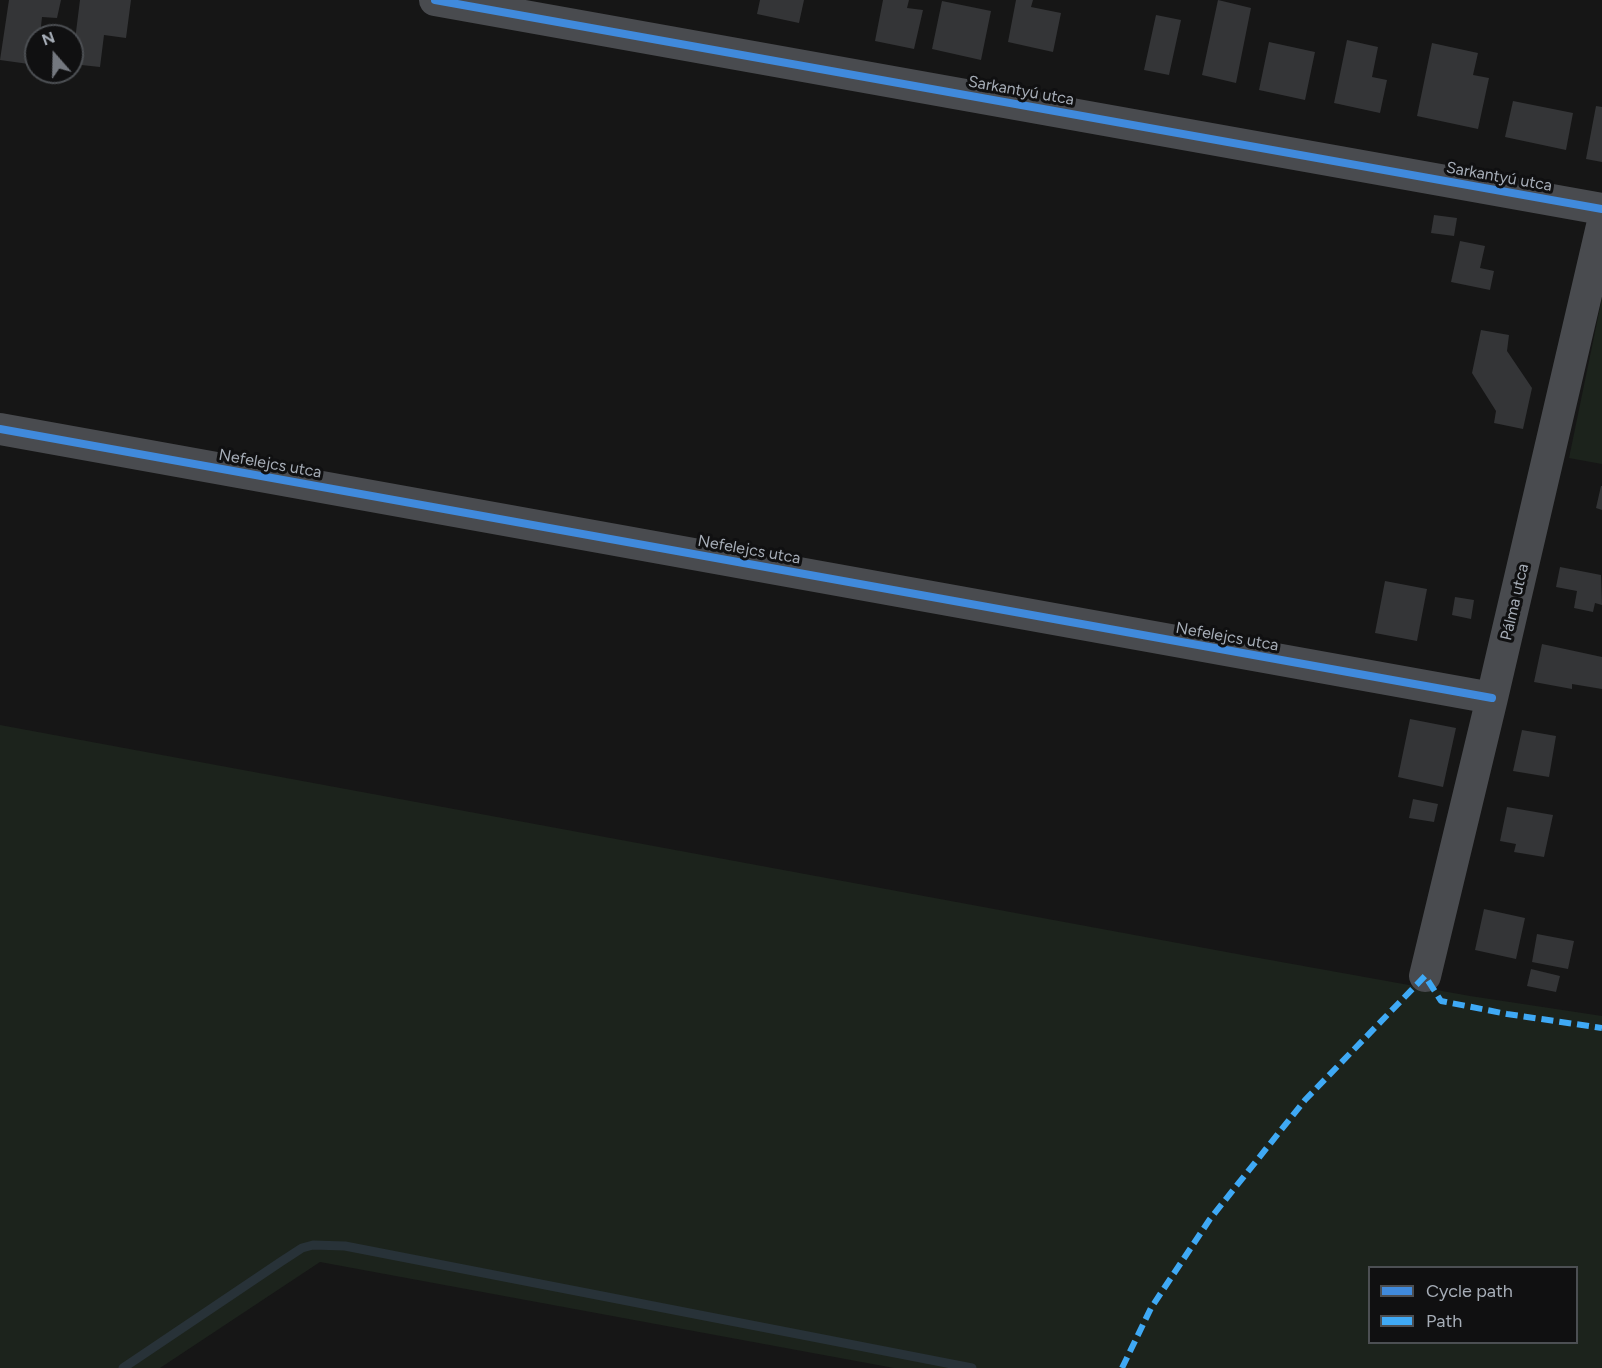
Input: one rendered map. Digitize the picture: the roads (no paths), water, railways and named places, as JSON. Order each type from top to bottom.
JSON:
[{"type":"street","name":"Sarkantyú utca","points":[[435,0],[1602,209]]},
{"type":"street","name":"Pálma utca","points":[[1425,976],[1602,226]]},
{"type":"street","name":"Nefelejcs utca","points":[[0,429],[1492,698]]},
{"type":"waterway","points":[[123,1368],[302,1248],[313,1245],[345,1246],[972,1368]]}]
